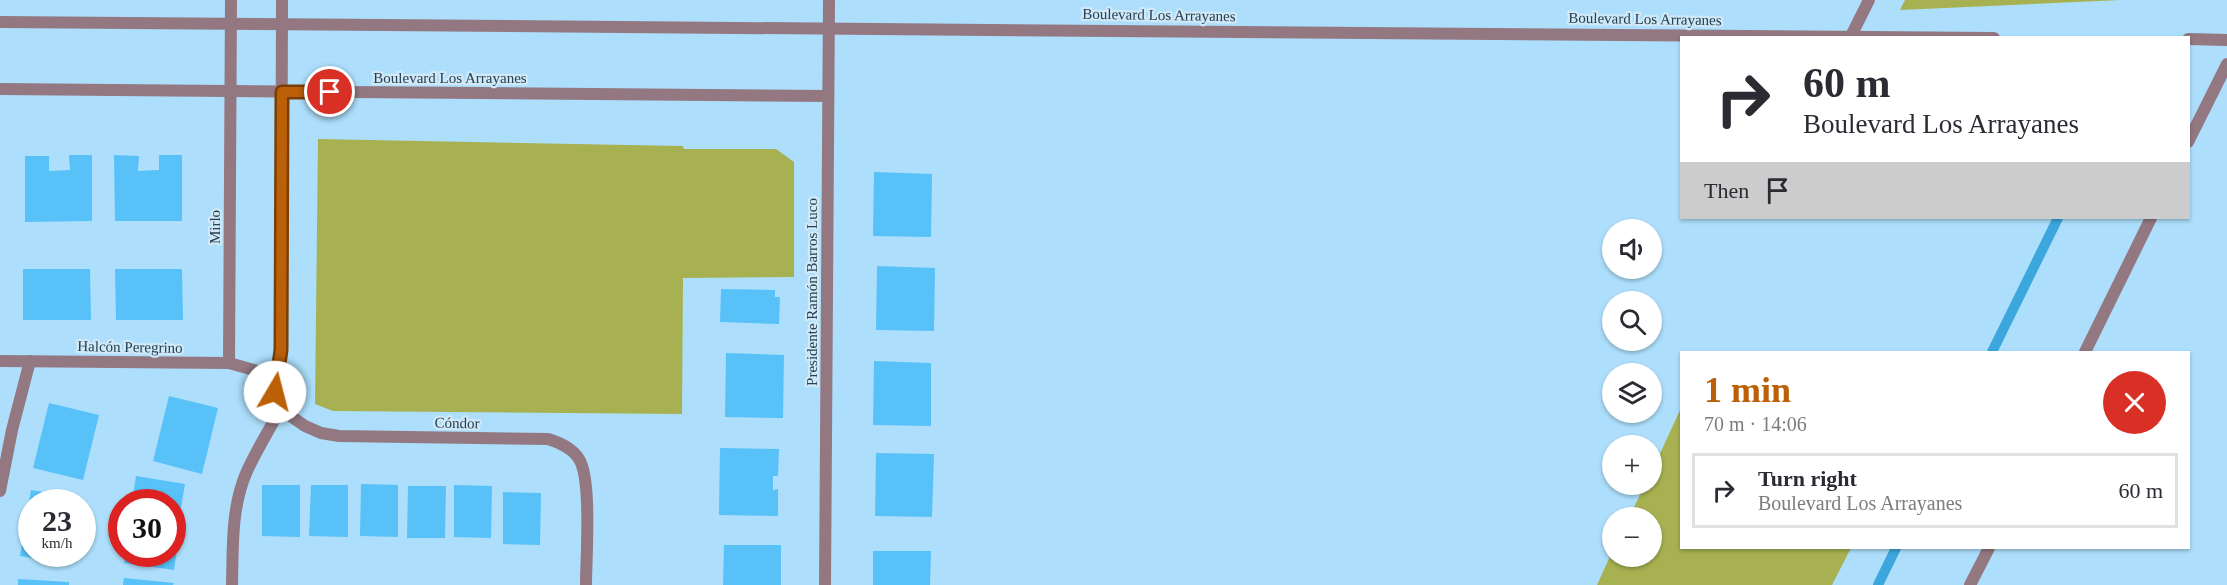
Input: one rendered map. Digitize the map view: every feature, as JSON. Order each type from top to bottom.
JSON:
[{"type":"street","name":"Mirlo","points":[[229,363],[231,0]]},
{"type":"street","points":[[275,392],[281,350],[282,0]]},
{"type":"street","name":"Presidente Ramón Barros Luco","points":[[825,585],[829,0]]},
{"type":"street","points":[[1851,36],[1869,0]]},
{"type":"street","name":"Boulevard Los Arrayanes","points":[[0,22],[1851,36]]},
{"type":"street","points":[[2190,39],[2227,40]]},
{"type":"street","points":[[2190,138],[2227,64]]},
{"type":"street","name":"Boulevard Los Arrayanes","points":[[0,89],[828,96]]},
{"type":"street","points":[[2085,351],[2151,219]]},
{"type":"street","name":"Halcón Peregrino","points":[[0,361],[229,363]]},
{"type":"street","points":[[0,491],[12,430],[30,362]]},
{"type":"street","name":"Cóndor","points":[[229,363],[254,370],[275,392],[282,405],[305,426],[339,436],[548,439],[561,443],[579,459],[586,479],[586,585]]},
{"type":"street","points":[[232,585],[234,524],[238,498],[247,471],[282,405]]},
{"type":"street","points":[[1970,585],[1988,549]]},
{"type":"green space","points":[[1905,0],[2120,0],[1900,10]]},
{"type":"green space","points":[[318,139],[683,146],[684,149],[776,149],[794,162],[794,277],[683,278],[682,414],[333,411],[315,404]]},
{"type":"green space","points":[[1680,410],[1680,549],[1850,549],[1832,585],[1597,585],[1605,567],[1662,567],[1662,507],[1634,507],[1640,495],[1662,495],[1662,449]]},
{"type":"building","points":[[69,155],[92,155],[92,221],[25,222],[25,156],[49,156],[49,171],[70,170]]},
{"type":"building","points":[[114,155],[139,156],[138,171],[159,170],[159,155],[182,155],[182,221],[115,221]]},
{"type":"building","points":[[874,172],[932,174],[931,237],[873,236]]},
{"type":"building","points":[[877,266],[935,268],[934,331],[876,330]]},
{"type":"building","points":[[23,269],[90,269],[91,320],[23,320]]},
{"type":"building","points":[[115,269],[182,269],[183,320],[116,320]]},
{"type":"building","points":[[721,289],[775,290],[775,297],[780,297],[779,324],[720,322]]},
{"type":"building","points":[[726,353],[784,355],[783,418],[725,417]]},
{"type":"building","points":[[874,361],[931,363],[931,426],[873,425]]},
{"type":"building","points":[[169,396],[218,408],[202,474],[153,461]]},
{"type":"building","points":[[49,403],[99,415],[83,480],[33,468]]},
{"type":"building","points":[[720,448],[779,449],[778,476],[773,476],[773,490],[778,489],[778,516],[719,515]]},
{"type":"building","points":[[876,453],[934,454],[932,517],[875,516]]},
{"type":"building","points":[[136,476],[185,484],[184,489],[134,489]]},
{"type":"building","points":[[361,484],[398,485],[398,537],[360,536]]},
{"type":"building","points":[[262,485],[300,485],[300,537],[262,536]]},
{"type":"building","points":[[311,485],[348,485],[348,537],[309,536]]},
{"type":"building","points":[[454,485],[492,486],[491,538],[454,537]]},
{"type":"building","points":[[408,486],[446,486],[445,538],[407,538]]},
{"type":"building","points":[[503,492],[541,493],[540,545],[503,544]]},
{"type":"building","points":[[724,545],[781,545],[781,585],[723,585]]},
{"type":"building","points":[[873,551],[931,551],[930,585],[873,585]]},
{"type":"building","points":[[153,567],[174,567],[174,570]]},
{"type":"building","points":[[124,578],[174,583],[173,585],[123,585]]},
{"type":"building","points":[[18,579],[69,582],[69,585],[18,585]]},
{"type":"waterway","points":[[1992,351],[2058,219]]},
{"type":"waterway","points":[[1878,585],[1896,549]]},
{"type":"route","points":[[275,392],[281,350],[282,92],[330,92]]}]
